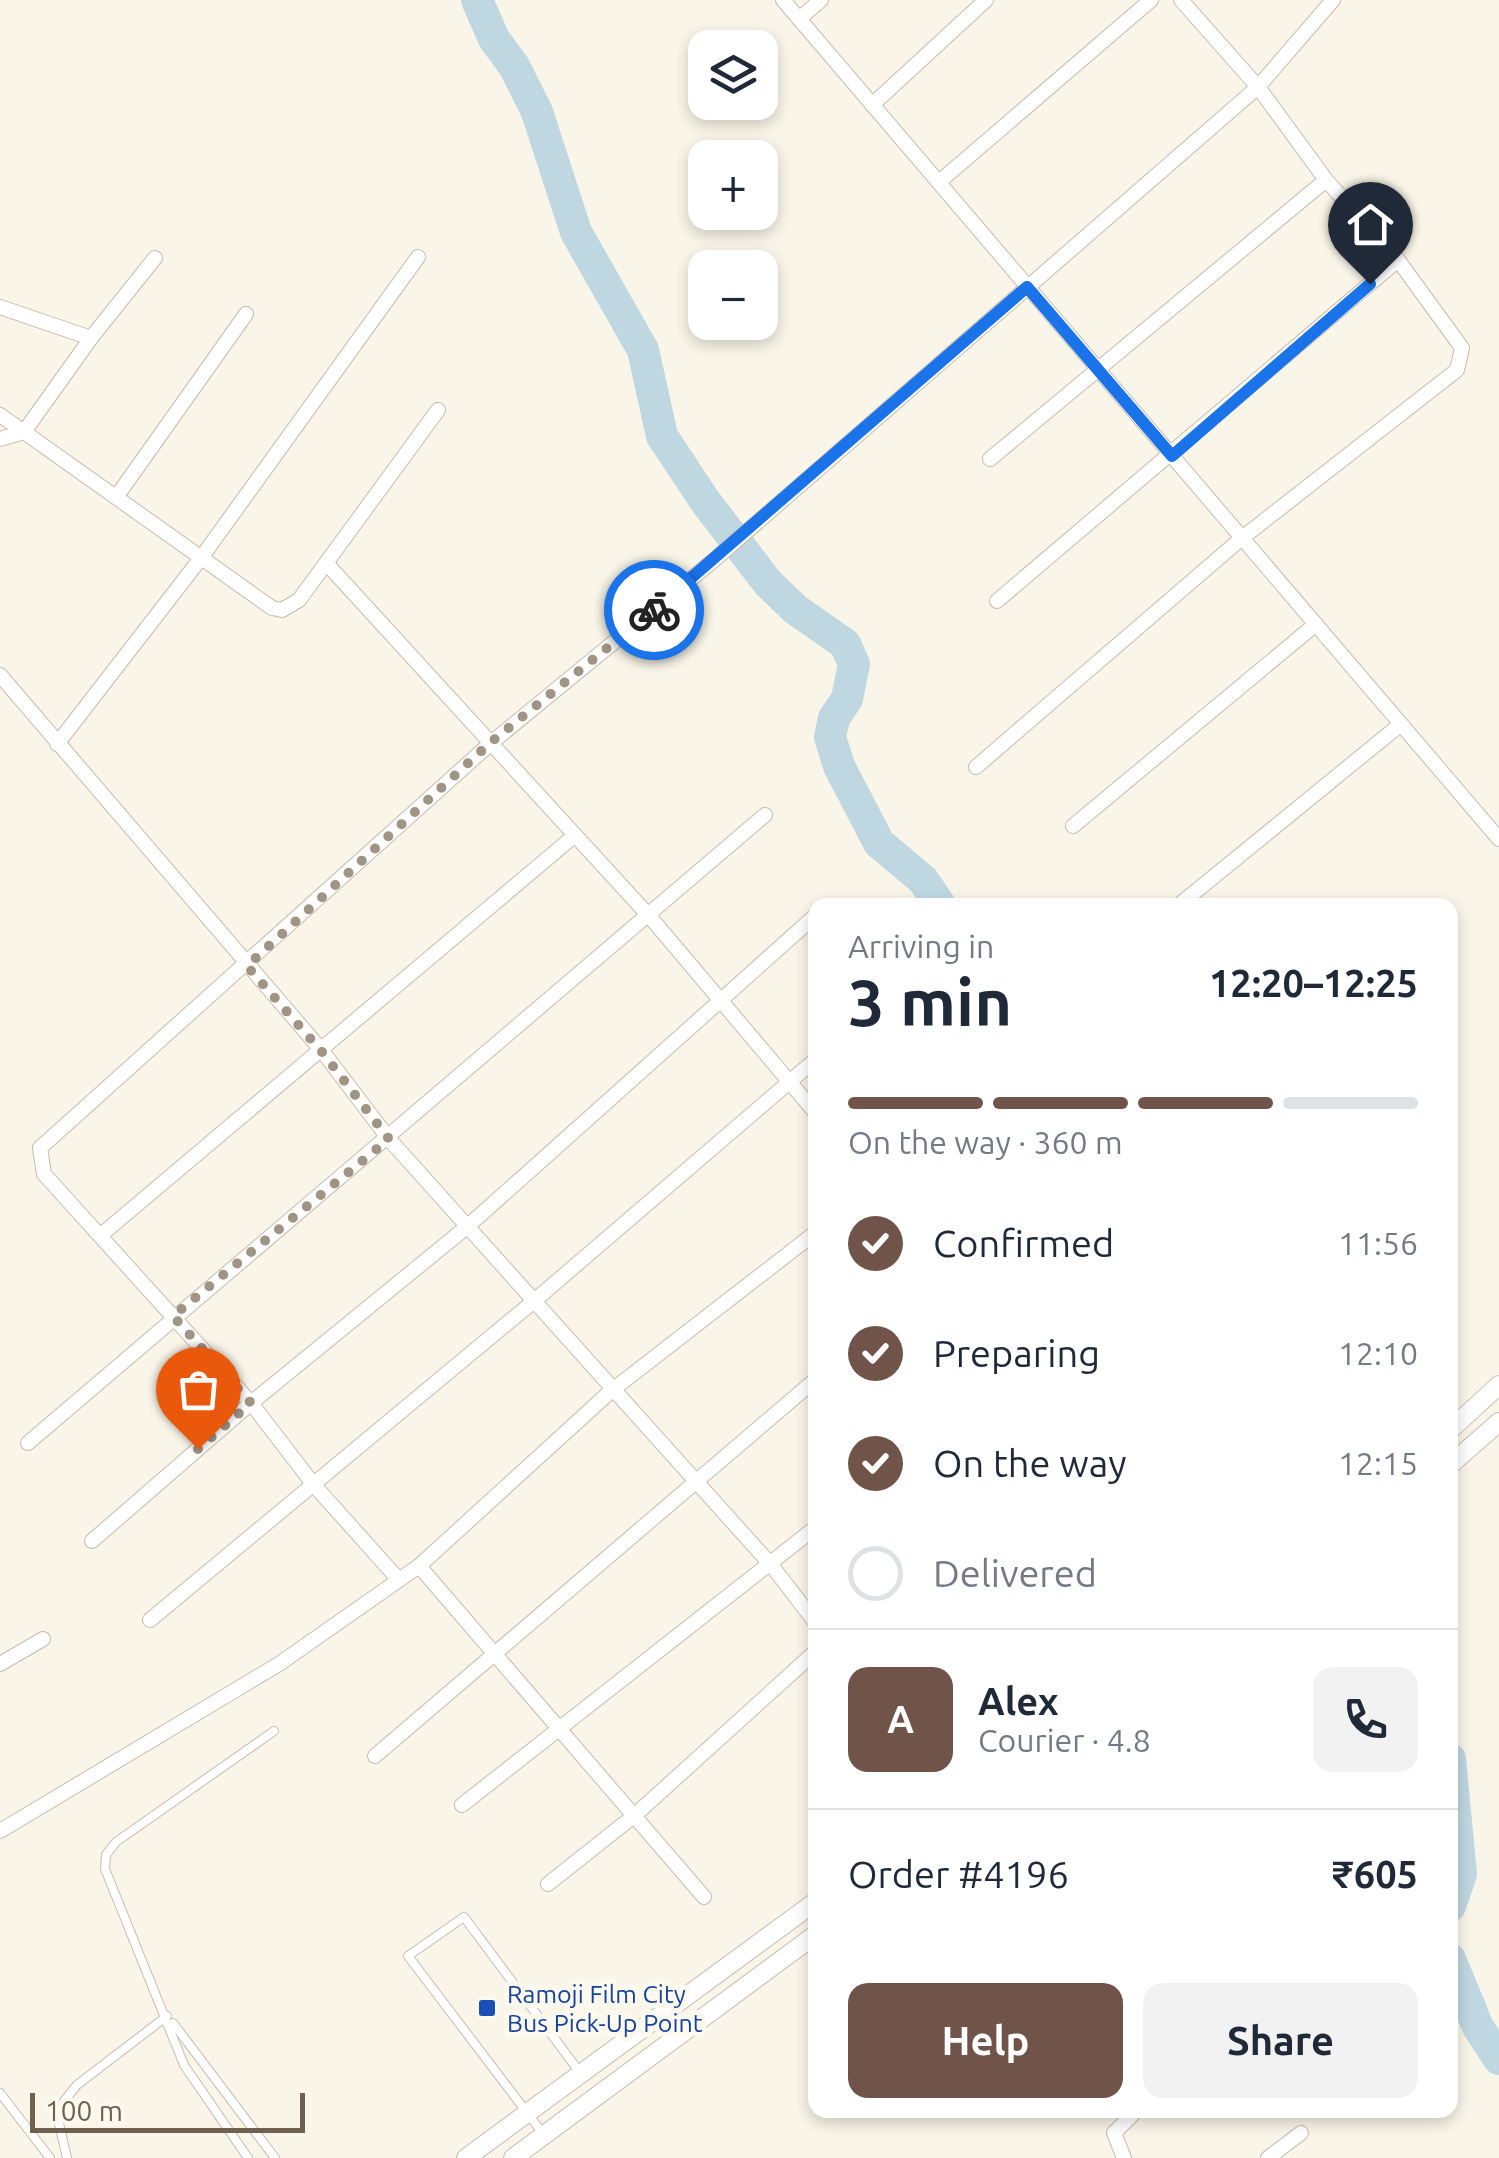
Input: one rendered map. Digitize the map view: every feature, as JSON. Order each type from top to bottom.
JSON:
[{"type":"street","points":[[784,0],[1499,839]]},
{"type":"street","points":[[800,19],[821,0]]},
{"type":"street","points":[[872,104],[986,0]]},
{"type":"street","points":[[939,182],[1152,0]]},
{"type":"street","points":[[976,767],[1242,538],[1457,370],[1462,348],[1398,260],[1326,180],[1258,87],[1181,0]]},
{"type":"street","points":[[399,1580],[314,1486],[251,1403],[44,1174],[40,1148],[247,966],[490,743],[670,597],[1258,87],[1334,0]]},
{"type":"street","points":[[990,459],[1326,180]]},
{"type":"street","points":[[57,744],[200,558],[418,257]]},
{"type":"street","points":[[0,440],[24,432],[91,338],[156,258]]},
{"type":"street","points":[[997,601],[1398,260]]},
{"type":"street","points":[[0,307],[91,338]]},
{"type":"street","points":[[116,496],[246,314]]},
{"type":"street","points":[[0,414],[200,558],[272,608],[282,610],[300,600],[438,410]]},
{"type":"street","points":[[328,564],[650,917],[808,1104]]},
{"type":"street","points":[[1073,826],[1316,624]]},
{"type":"street","points":[[0,675],[322,1052],[389,1139],[772,1566],[808,1613]]},
{"type":"street","points":[[1188,898],[1402,724]]},
{"type":"street","points":[[28,1444],[173,1316],[389,1139],[765,815]]},
{"type":"street","points":[[101,1235],[574,836]]},
{"type":"street","points":[[92,1540],[251,1403],[468,1226],[808,922]]},
{"type":"street","points":[[150,1620],[534,1301],[808,1066]]},
{"type":"street","points":[[0,1831],[279,1664],[419,1566],[612,1391],[808,1237]]},
{"type":"street","points":[[1458,1423],[1499,1385]]},
{"type":"street","points":[[375,1756],[808,1386]]},
{"type":"street","points":[[1458,1457],[1499,1422]]},
{"type":"street","points":[[462,1805],[808,1534]]},
{"type":"street","points":[[419,1566],[704,1897]]},
{"type":"street","points":[[0,1664],[43,1639]]},
{"type":"street","points":[[548,1884],[634,1815],[808,1658]]},
{"type":"street","points":[[466,2158],[808,1907]]},
{"type":"street","points":[[513,2158],[808,1940]]},
{"type":"street","points":[[1124,2158],[1114,2133],[1129,2118]]},
{"type":"street","points":[[1268,2158],[1302,2133]]},
{"type":"lane","points":[[248,2158],[184,2065],[167,2016],[107,1879],[106,1855],[116,1842],[274,1731]]},
{"type":"lane","points":[[544,2135],[408,1956],[464,1917],[581,2074]]},
{"type":"lane","points":[[67,2158],[56,2111],[78,2084],[167,2016]]},
{"type":"lane","points":[[167,2016],[275,2158]]},
{"type":"lane","points":[[0,2093],[50,2158]]},
{"type":"waterway","points":[[477,0],[494,39],[514,66],[537,112],[576,232],[643,350],[662,436],[705,501],[768,583],[795,609],[845,644],[854,664],[847,699],[834,718],[830,737],[839,766],[879,843],[923,880],[935,898]]},
{"type":"waterway","points":[[1458,1843],[1458,1883]]},
{"type":"waterway","points":[[1458,1978],[1478,2027],[1499,2059]]},
{"type":"way so far","points":[[198,1449],[251,1403],[173,1316],[389,1139],[322,1052],[247,966],[490,743],[654,610]]},
{"type":"place","name":"Ramoji Film City Bus Pick-Up Point","points":[[487,2008]]},
{"type":"route","points":[[654,610],[1027,287],[1172,456],[1370,284]]}]
